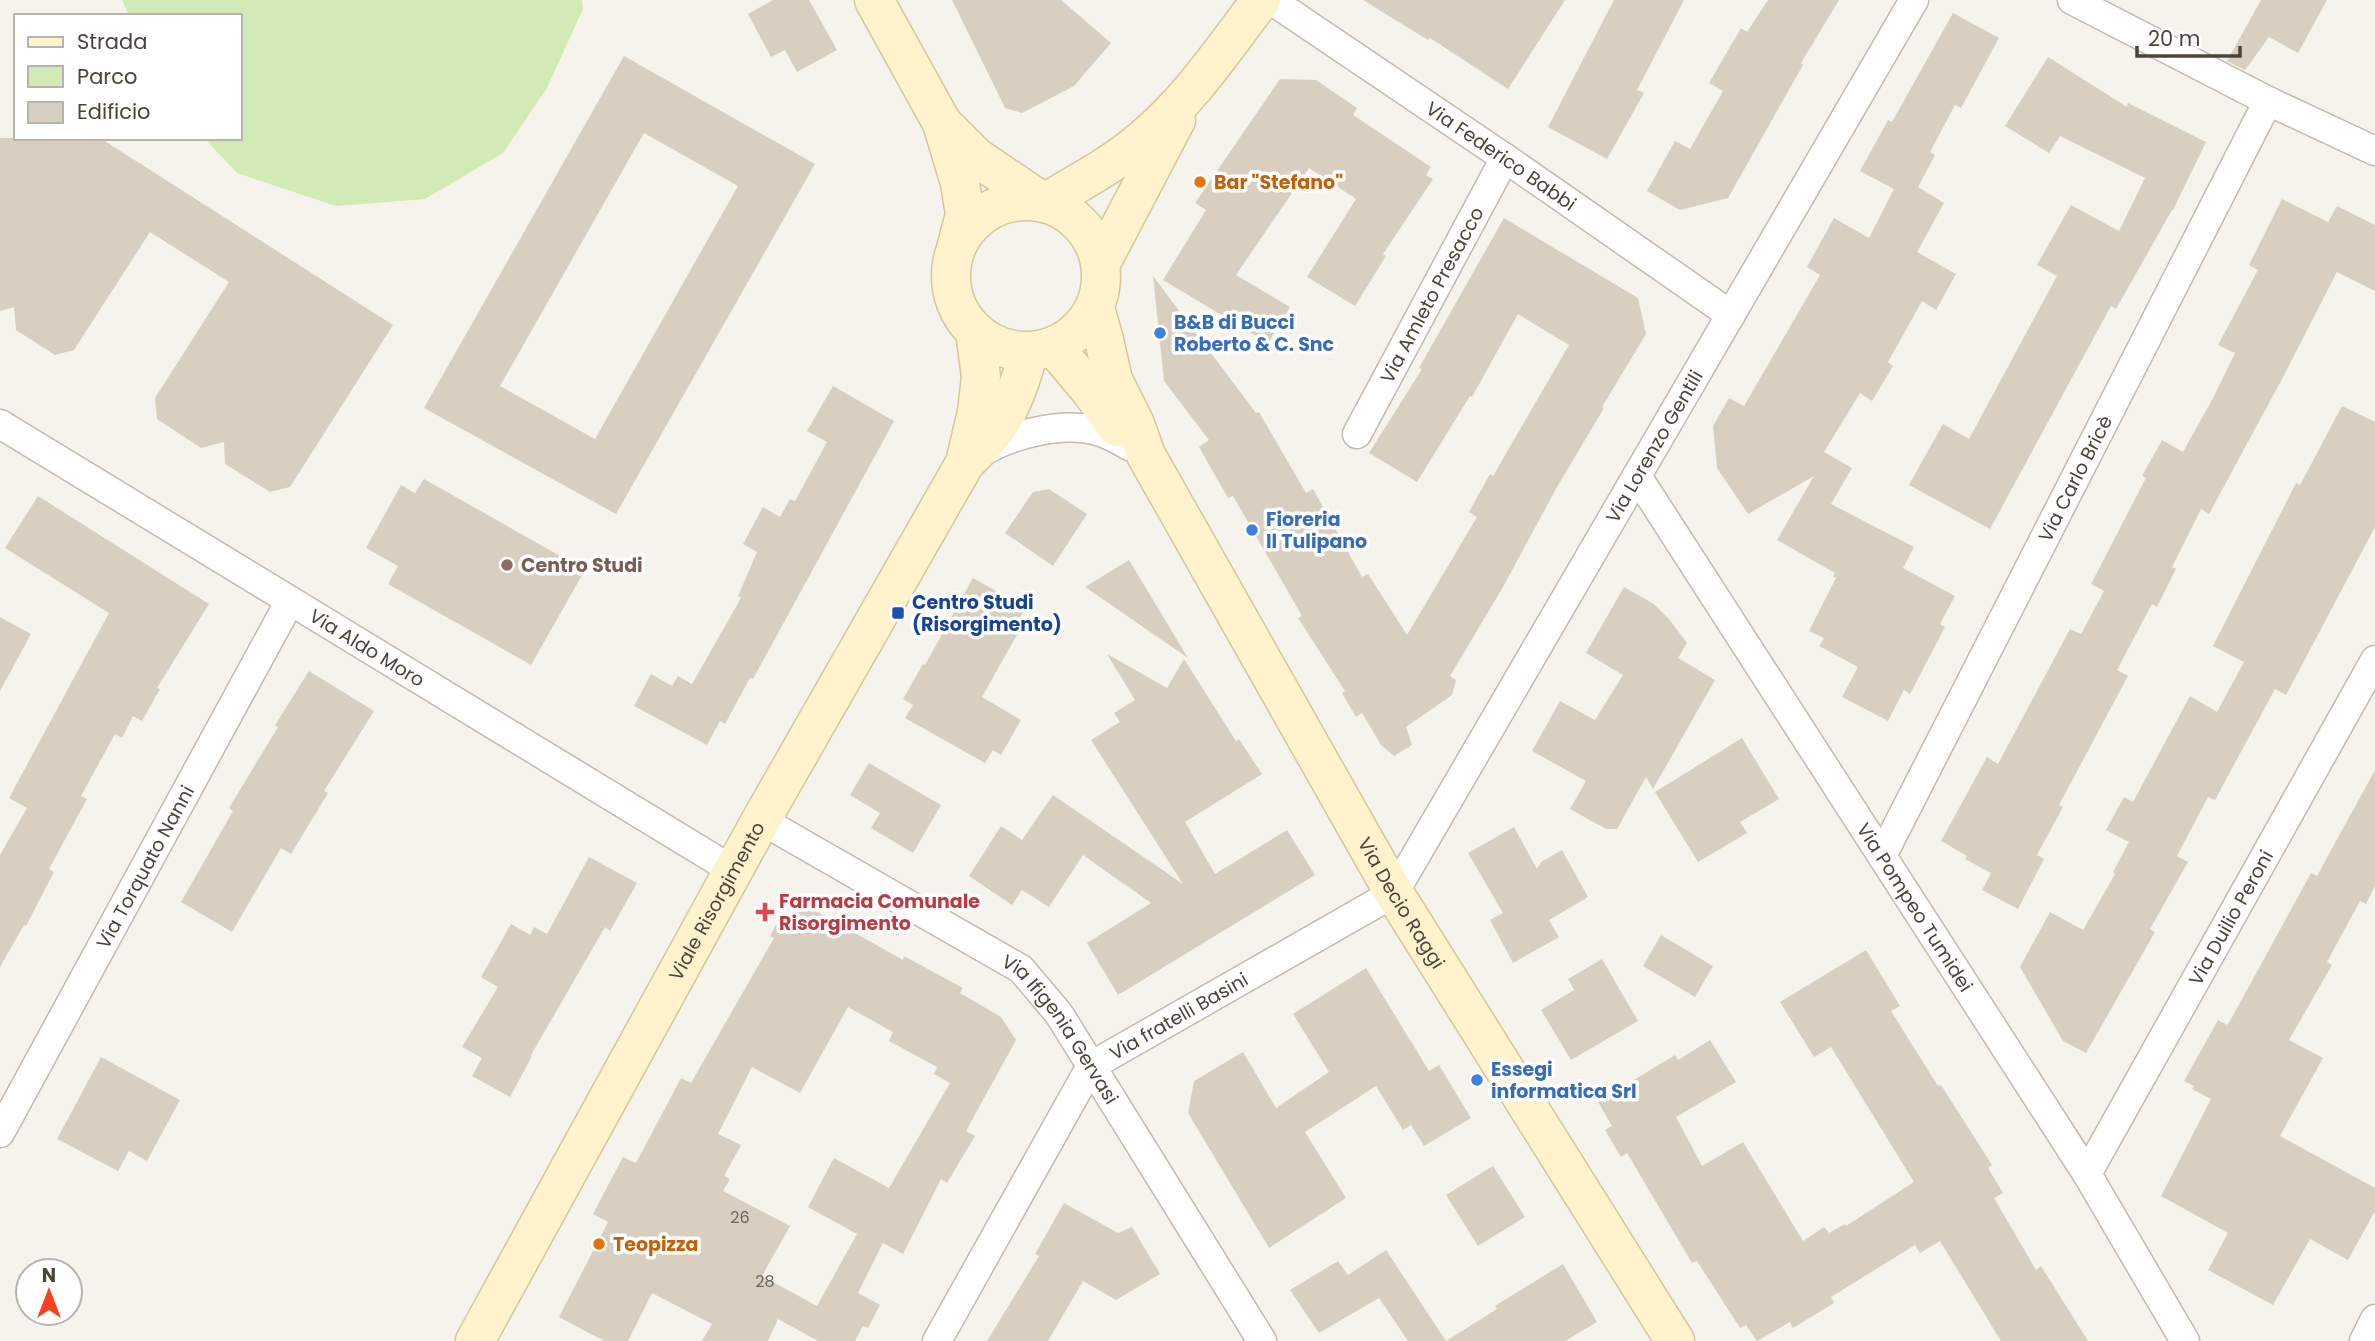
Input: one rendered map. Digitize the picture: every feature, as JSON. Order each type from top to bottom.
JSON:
[{"type":"main road","points":[[874,0],[942,123],[960,183],[965,214],[950,276],[957,306],[975,331],[1000,346],[1041,349]]},
{"type":"main road","points":[[957,245],[972,224],[993,209],[1018,201],[1044,203],[1092,175],[1144,139],[1190,94],[1261,0]]},
{"type":"main road","points":[[1101,263],[1190,94]]},
{"type":"main road","points":[[942,123],[976,157],[1044,203],[1067,212],[1077,220],[1093,240],[1101,263]]},
{"type":"main road","name":"Via Decio Raggi","points":[[1101,263],[1101,286],[1095,308],[1084,325],[1070,337],[1041,349],[1090,390],[1113,423],[1146,455]]},
{"type":"main road","name":"Via Decio Raggi","points":[[1095,308],[1113,380],[1135,424],[1146,455],[1394,892],[1675,1341]]},
{"type":"main road","name":"Viale Risorgimento","points":[[965,463],[977,412],[981,377],[975,331]]},
{"type":"main road","name":"Viale Risorgimento","points":[[475,1341],[761,820],[965,463],[995,432],[1007,414],[1041,349]]},
{"type":"street","name":"Via Federico Babbi","points":[[1271,0],[1731,315]]},
{"type":"street","name":"Via Lorenzo Gentili","points":[[1394,892],[1914,0]]},
{"type":"street","points":[[2072,0],[2268,101],[2375,151]]},
{"type":"street","name":"Via Carlo Bricè","points":[[1882,856],[2268,101]]},
{"type":"street","name":"Via Amleto Presacco","points":[[1357,433],[1505,158]]},
{"type":"street","points":[[965,463],[1005,439],[1058,428],[1094,430],[1146,455]]},
{"type":"street","name":"Via Aldo Moro","points":[[4,437],[290,601],[734,871]]},
{"type":"street","name":"Via Pompeo Tumidei","points":[[1637,476],[2087,1174],[2185,1341]]},
{"type":"street","name":"Via Torquato Nanni","points":[[0,1133],[290,601]]},
{"type":"street","name":"Via Duilio Peroni","points":[[2087,1174],[2375,660]]},
{"type":"street","name":"Via Ifigenia Gervasi","points":[[761,820],[1021,969],[1059,1014],[1262,1341]]},
{"type":"street","name":"Via fratelli Basini","points":[[937,1341],[1091,1066],[1394,892]]},
{"type":"street","points":[[2364,1341],[2375,1320]]},
{"type":"green space","points":[[122,0],[582,0],[583,9],[547,88],[503,153],[425,199],[336,206],[237,173],[206,140],[242,140],[242,14],[128,14]]},
{"type":"building","points":[[773,0],[809,0],[837,50],[797,72],[785,50],[771,57],[748,14]]},
{"type":"building","points":[[952,0],[1061,0],[1111,43],[1074,86],[1022,113],[1005,108]]},
{"type":"building","points":[[1363,0],[1565,0],[1508,89],[1430,38],[1428,40]]},
{"type":"building","points":[[1614,0],[1684,0],[1637,90],[1644,93],[1607,159],[1548,127]]},
{"type":"building","points":[[1768,0],[1839,0],[1801,63],[1803,65],[1728,198],[1680,210],[1647,191],[1675,141],[1690,149],[1723,91],[1709,83],[1741,28],[1747,32]]},
{"type":"building","points":[[2261,0],[2327,0],[2298,53],[2269,37],[2245,70],[2227,61]]},
{"type":"building","points":[[1953,13],[1999,38],[1961,108],[1955,105],[1930,152],[1935,155],[1918,187],[1944,203],[1917,252],[1956,274],[1936,310],[1922,301],[1888,362],[1893,366],[1872,401],[1860,393],[1824,452],[1852,468],[1831,504],[1914,547],[1903,568],[1955,596],[1940,624],[1945,627],[1910,694],[1904,690],[1888,721],[1842,697],[1858,667],[1819,646],[1824,638],[1809,631],[1836,578],[1833,577],[1835,573],[1777,540],[1814,476],[1748,514],[1717,468],[1713,426],[1729,398],[1744,406],[1820,275],[1807,267],[1834,218],[1869,238],[1894,189],[1860,171],[1888,120],[1892,122]]},
{"type":"building","points":[[624,56],[815,164],[616,514],[424,408]],"holes":[[[644,133],[738,186],[595,439],[500,386]]]},
{"type":"building","points":[[2048,57],[2127,107],[2128,103],[2206,142],[2173,210],[2116,309],[2111,306],[1990,529],[1909,485],[1943,424],[1969,439],[2057,276],[2037,265],[2071,205],[2119,231],[2145,178],[2060,136],[2049,153],[2005,126]]},
{"type":"building","points":[[1280,79],[1316,80],[1357,108],[1353,115],[1431,167],[1426,175],[1433,179],[1383,254],[1386,256],[1355,306],[1307,277],[1356,199],[1309,168],[1236,275],[1290,307],[1268,343],[1163,280],[1206,210],[1195,203]]},
{"type":"building","points":[[0,138],[103,140],[393,325],[290,487],[270,492],[225,464],[224,442],[201,448],[157,419],[155,398],[229,282],[150,232],[74,350],[55,355],[16,330],[14,307],[0,311]]},
{"type":"building","points":[[2282,199],[2328,222],[2337,206],[2375,225],[2375,291],[2337,272],[2209,514],[2201,509],[2172,567],[2176,569],[2157,607],[2152,604],[2117,670],[2128,676],[2059,805],[2063,807],[2037,855],[2044,859],[2018,909],[1982,890],[1991,873],[1965,859],[1967,856],[1941,841],[1987,757],[1998,764],[2070,629],[2081,634],[2104,591],[2091,584],[2146,478],[2142,476],[2162,440],[2183,452],[2213,398],[2235,353],[2218,345],[2258,270],[2249,265]]},
{"type":"building","points":[[1504,218],[1638,298],[1646,334],[1450,676],[1456,680],[1452,695],[1406,727],[1412,745],[1394,756],[1381,745],[1362,713],[1356,717],[1342,693],[1345,691],[1298,618],[1302,616],[1233,496],[1228,498],[1199,447],[1209,440],[1164,381],[1153,276],[1256,413],[1259,412],[1306,493],[1313,489],[1362,577],[1368,574],[1407,635],[1477,517],[1469,512],[1490,474],[1493,476],[1569,345],[1518,314],[1472,397],[1470,396],[1417,482],[1369,453],[1422,369],[1419,368]]},
{"type":"building","points":[[833,386],[894,421],[753,679],[750,678],[725,724],[720,721],[707,745],[634,706],[651,674],[672,686],[678,676],[692,684],[741,598],[738,596],[757,552],[743,544],[763,507],[780,517],[790,499],[795,501],[827,442],[807,431]]},
{"type":"building","points":[[2342,406],[2375,422],[2375,527],[2286,695],[2275,689],[2215,800],[2208,797],[2177,856],[2188,862],[2150,929],[2155,932],[2086,1053],[2063,1041],[2020,967],[2050,912],[2083,930],[2115,874],[2113,872],[2129,842],[2106,830],[2124,797],[2133,802],[2190,696],[2217,712],[2244,662],[2213,646],[2296,483],[2300,485]]},
{"type":"building","points":[[424,479],[585,570],[531,665],[388,584],[398,566],[366,548],[401,485],[415,493]]},
{"type":"building","points":[[1049,489],[1087,514],[1053,566],[1005,533],[1033,492]]},
{"type":"building","points":[[38,496],[209,604],[157,688],[160,689],[142,721],[133,716],[122,738],[115,734],[81,796],[87,799],[49,869],[54,872],[26,926],[24,925],[0,967],[0,855],[27,808],[9,798],[109,613],[5,548]]},
{"type":"building","points":[[1129,560],[1188,658],[1085,587]]},
{"type":"building","points":[[973,578],[1026,608],[1010,633],[1022,626],[982,697],[1021,720],[1001,755],[993,750],[985,763],[905,718],[913,705],[903,699]]},
{"type":"building","points":[[1624,587],[1654,604],[1669,619],[1687,643],[1678,658],[1715,680],[1653,789],[1646,777],[1617,829],[1606,829],[1570,809],[1586,781],[1532,751],[1560,701],[1595,720],[1623,675],[1586,653]]},
{"type":"building","points":[[0,617],[31,634],[0,691]]},
{"type":"building","points":[[1107,654],[1167,688],[1184,659],[1236,741],[1239,739],[1262,774],[1185,822],[1215,874],[1287,830],[1315,875],[1118,995],[1087,943],[1151,903],[1083,855],[1049,907],[1022,890],[1012,905],[969,876],[1001,826],[1022,840],[1053,795],[1183,884],[1091,740],[1120,722],[1114,713],[1135,700]]},
{"type":"building","points":[[309,671],[374,711],[324,791],[328,793],[291,854],[281,848],[232,932],[181,902],[233,811],[229,808],[278,727],[275,725]]},
{"type":"building","points":[[1742,738],[1779,799],[1740,822],[1747,833],[1698,862],[1655,792]]},
{"type":"building","points":[[869,763],[941,805],[913,853],[871,828],[880,813],[850,795]]},
{"type":"building","points":[[2375,770],[2375,886],[2366,904],[2360,901],[2327,962],[2332,965],[2289,1040],[2323,1058],[2280,1136],[2375,1188],[2375,1211],[2348,1260],[2310,1239],[2273,1305],[2208,1270],[2228,1233],[2161,1196],[2211,1099],[2192,1089],[2194,1086],[2184,1081],[2218,1020],[2227,1025],[2230,1021],[2311,873],[2317,876]]},
{"type":"building","points":[[1514,827],[1537,869],[1541,862],[1562,850],[1588,897],[1549,920],[1559,937],[1513,963],[1490,920],[1503,913],[1468,853]]},
{"type":"building","points":[[589,857],[637,883],[610,931],[605,927],[531,1055],[510,1097],[472,1076],[482,1058],[462,1047],[498,987],[481,977],[511,924],[530,935],[534,927],[547,934]]},
{"type":"building","points":[[814,910],[903,960],[904,956],[963,988],[960,993],[1001,1017],[1016,1040],[966,1131],[975,1136],[947,1183],[941,1179],[903,1254],[883,1243],[858,1293],[880,1305],[868,1328],[863,1326],[855,1341],[818,1341],[778,1319],[768,1341],[702,1341],[712,1324],[652,1293],[628,1341],[604,1341],[559,1317],[608,1222],[593,1214],[623,1157],[636,1163],[681,1078],[691,1083],[774,938],[770,936],[782,914]],"holes":[[[848,1007],[893,1032],[889,1041],[937,1067],[934,1074],[950,1083],[889,1188],[834,1158],[808,1207],[857,1234],[817,1306],[762,1276],[790,1226],[723,1191],[730,1179],[724,1176],[741,1145],[718,1134],[752,1067],[800,1093]]]},
{"type":"building","points":[[1661,935],[1713,966],[1695,997],[1643,966]]},
{"type":"building","points":[[1866,950],[1900,1006],[1891,1011],[1992,1165],[1988,1168],[2003,1193],[1994,1198],[2036,1270],[2041,1266],[2088,1341],[2001,1341],[1940,1241],[1920,1253],[1915,1245],[1831,1297],[1834,1303],[1793,1328],[1790,1322],[1757,1341],[1746,1325],[1740,1328],[1697,1261],[1692,1263],[1627,1153],[1621,1157],[1605,1130],[1612,1126],[1598,1102],[1675,1055],[1678,1060],[1710,1040],[1736,1082],[1676,1117],[1702,1166],[1743,1142],[1803,1241],[1824,1227],[1829,1233],[1845,1224],[1846,1226],[1914,1182],[1831,1047],[1814,1057],[1780,1002]]},
{"type":"building","points":[[1602,959],[1638,1021],[1571,1060],[1541,1010],[1574,990],[1568,979]]},
{"type":"building","points":[[1366,968],[1429,1071],[1439,1065],[1471,1118],[1424,1146],[1411,1125],[1403,1130],[1376,1086],[1305,1132],[1346,1198],[1269,1248],[1188,1113],[1194,1081],[1243,1052],[1276,1108],[1329,1072],[1293,1014]]},
{"type":"building","points":[[101,1057],[180,1100],[147,1161],[129,1151],[118,1171],[57,1139]]},
{"type":"building","points":[[1493,1166],[1525,1217],[1478,1246],[1446,1195]]},
{"type":"building","points":[[1064,1203],[1118,1233],[1132,1227],[1160,1274],[1116,1300],[1083,1281],[1048,1341],[987,1341],[1039,1256],[1035,1254]]},
{"type":"building","points":[[1386,1250],[1446,1341],[1408,1341],[1379,1298],[1319,1333],[1290,1290],[1338,1261],[1348,1275]]},
{"type":"building","points":[[1563,1264],[1597,1322],[1565,1341],[1446,1341],[1497,1309],[1495,1306]]},
{"type":"place","name":"Bar \"Stefano\"","points":[[1200,182]]},
{"type":"place","name":"B&B di Bucci Roberto & C. Snc","points":[[1160,333]]},
{"type":"place","name":"Fioreria Il Tulipano","points":[[1252,530]]},
{"type":"place","name":"Centro Studi","points":[[507,565]]},
{"type":"place","name":"Centro Studi (Risorgimento)","points":[[898,613]]},
{"type":"place","name":"Farmacia Comunale Risorgimento","points":[[765,912]]},
{"type":"place","name":"Essegi informatica Srl","points":[[1477,1080]]},
{"type":"place","name":"Teopizza","points":[[599,1244]]}]
